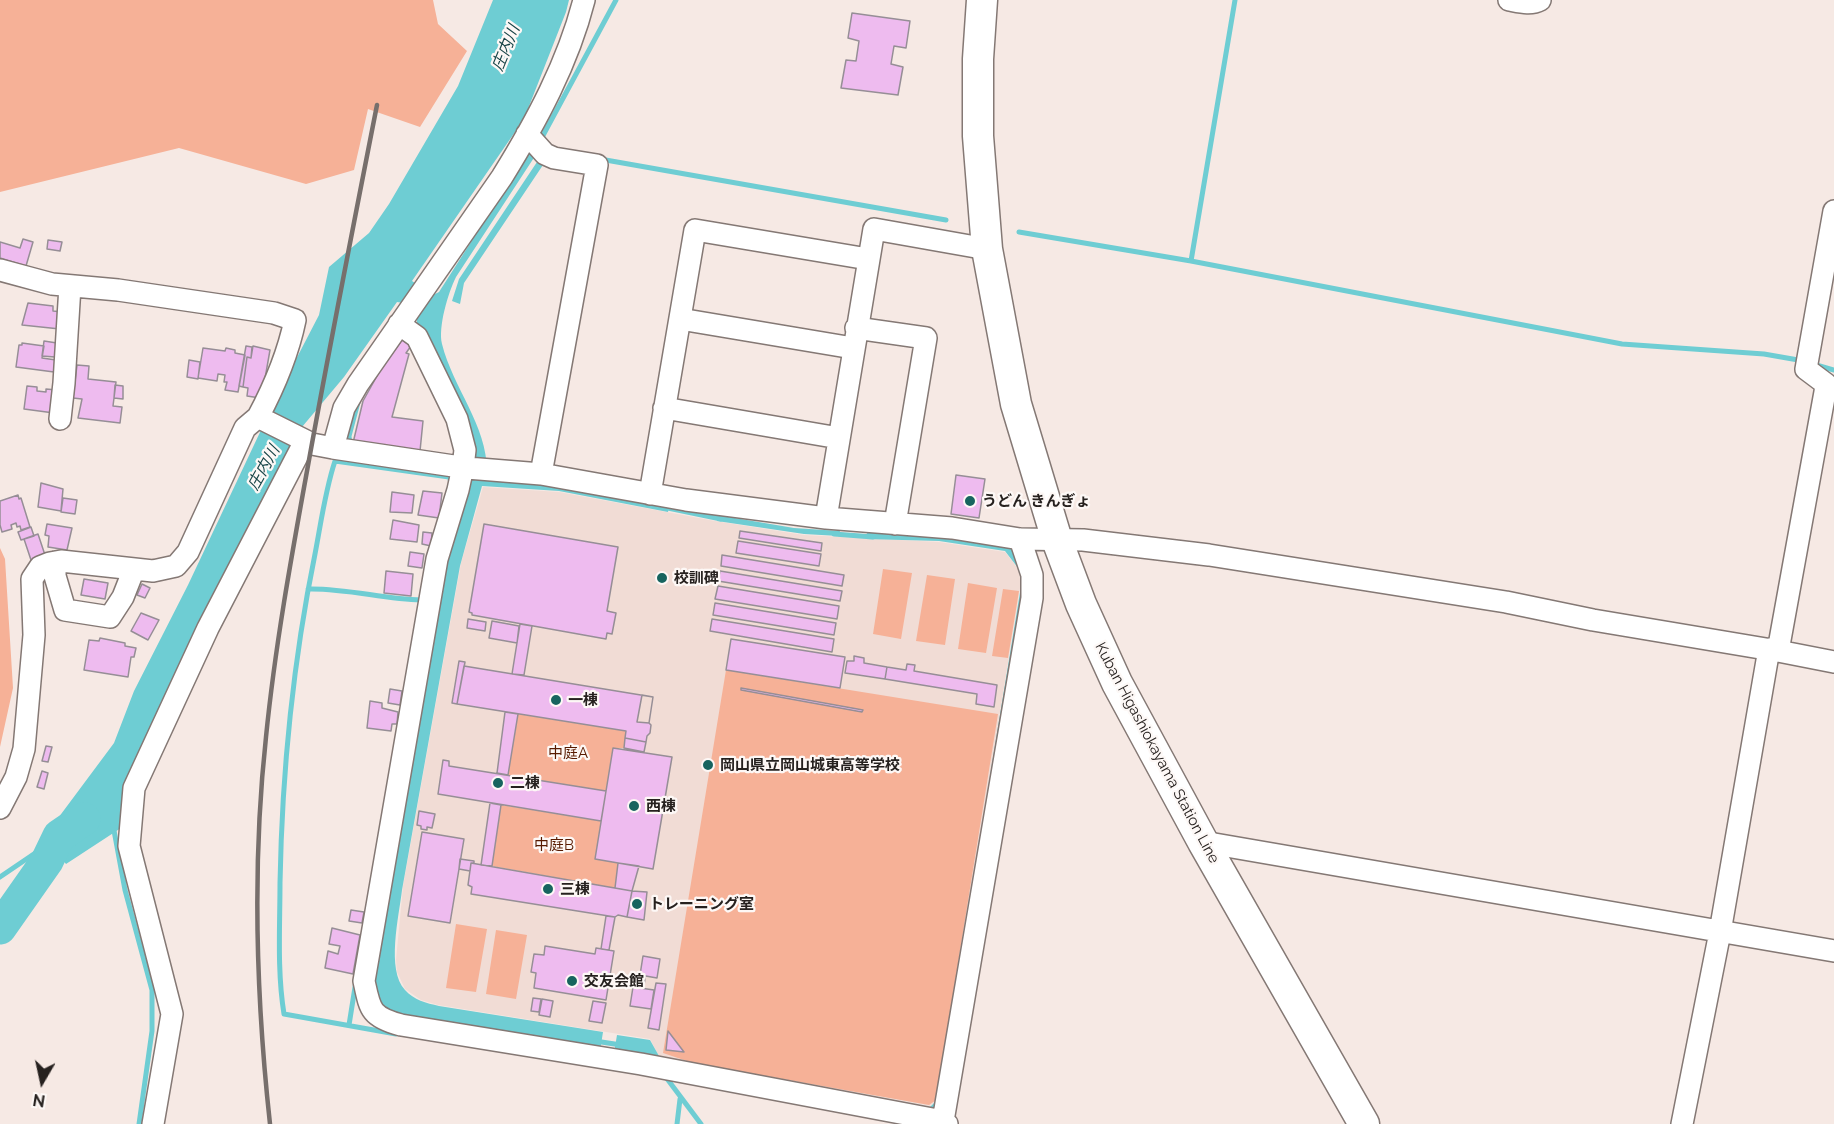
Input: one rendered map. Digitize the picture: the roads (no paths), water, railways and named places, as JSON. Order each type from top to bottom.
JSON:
[{"type":"main road","name":"Kuban Higashiokayama Station Line","points":[[982,0],[978,59],[978,136],[987,249],[1016,404],[1057,540],[1081,604],[1117,683],[1203,842],[1364,1124]]},
{"type":"street","points":[[333,448],[344,408],[404,324],[424,289],[502,177],[533,140],[568,50],[584,0]]},
{"type":"street","points":[[1509,0],[1525,2],[1540,0]]},
{"type":"street","points":[[533,140],[545,154],[554,158],[597,165],[542,474]]},
{"type":"street","points":[[1682,1124],[1773,650],[1826,392],[1826,384],[1808,362],[1834,211]]},
{"type":"street","points":[[826,518],[854,338],[874,229],[987,249]]},
{"type":"street","points":[[651,494],[695,230],[868,259]]},
{"type":"street","points":[[0,270],[52,284],[118,290],[274,313],[296,320],[291,340],[261,418],[245,428],[188,552],[176,566],[153,571],[55,562],[40,567],[32,579],[34,635],[24,749],[16,777],[0,808]]},
{"type":"street","points":[[60,418],[70,286]]},
{"type":"street","points":[[680,318],[854,338],[926,338],[895,524]]},
{"type":"street","points":[[404,324],[417,337],[457,419],[465,450],[465,467],[437,559],[364,981],[369,1006],[387,1021],[641,1064],[945,1122],[1032,598],[1032,575],[1020,539]]},
{"type":"street","points":[[664,408],[839,438]]},
{"type":"street","points":[[261,418],[302,440],[333,448],[489,470],[542,474],[651,494],[826,518],[952,528],[1020,539],[1083,540],[1209,555],[1506,602],[1593,620],[1834,662]]},
{"type":"street","points":[[153,1124],[172,1014],[129,846],[134,788],[208,628],[302,440]]},
{"type":"street","points":[[55,562],[56,576],[65,610],[110,617],[123,597],[134,569]]},
{"type":"street","points":[[1203,842],[1834,951]]},
{"type":"water","points":[[493,0],[569,0],[524,119],[412,281],[433,295],[439,292],[533,145],[539,150],[456,277],[443,320],[442,344],[482,438],[487,471],[669,506],[668,512],[559,491],[482,486],[460,566],[402,890],[395,942],[396,970],[405,990],[420,1001],[603,1032],[600,1051],[390,1017],[371,993],[443,565],[468,479],[417,332],[417,319],[403,303],[397,302],[344,377],[302,427],[271,482],[180,672],[121,828],[66,864],[44,837],[114,743],[134,691],[188,585],[278,394],[319,315],[329,267],[369,233],[389,204],[458,86]]},
{"type":"water","points":[[541,156],[547,159],[464,283],[460,304],[452,301],[459,279]]},
{"type":"water","points":[[717,515],[794,528],[840,531],[839,536],[804,534],[717,521]]},
{"type":"water","points":[[867,532],[942,536],[1001,544],[1016,554],[1026,576],[940,1111],[934,1114],[668,1062],[670,1074],[647,1073],[639,1057],[614,1053],[617,1035],[650,1040],[659,1056],[919,1108],[920,1106],[930,1107],[937,1100],[1022,580],[1018,568],[1005,551],[939,541],[866,539]]},
{"type":"waterway","points":[[540,141],[616,0]]},
{"type":"waterway","points":[[1191,261],[1235,0]]},
{"type":"waterway","points":[[600,159],[946,220]]},
{"type":"waterway","points":[[1019,232],[1191,261],[1622,344],[1764,354],[1804,361]]},
{"type":"waterway","points":[[1813,364],[1834,370]]},
{"type":"waterway","points":[[350,445],[349,436],[358,402]]},
{"type":"waterway","points":[[396,1034],[284,1014],[280,965],[280,883],[283,800],[290,717],[307,595],[326,495],[335,461],[449,477],[452,484]]},
{"type":"waterway","points":[[663,507],[721,519]]},
{"type":"waterway","points":[[834,534],[873,537]]},
{"type":"waterway","points":[[308,589],[421,600]]},
{"type":"waterway","name":"庄内川","points":[[0,928],[47,861],[59,836],[84,819]]},
{"type":"waterway","points":[[113,825],[125,890],[152,990],[152,1031],[139,1124]]},
{"type":"waterway","points":[[0,877],[53,841]]},
{"type":"waterway","points":[[349,1025],[356,981]]},
{"type":"waterway","points":[[595,1041],[621,1045]]},
{"type":"waterway","points":[[665,1076],[701,1124]]},
{"type":"waterway","points":[[677,1124],[680,1099]]},
{"type":"railway","points":[[270,1124],[259,979],[257,882],[266,737],[295,537],[377,105]]},
{"type":"place","name":"うどん きんぎょ","points":[[970,501]]},
{"type":"place","name":"校訓碑","points":[[662,578]]},
{"type":"place","name":"一棟","points":[[556,700]]},
{"type":"place","name":"岡山県立岡山城東高等学校","points":[[708,765]]},
{"type":"place","name":"二棟","points":[[498,783]]},
{"type":"place","name":"西棟","points":[[634,806]]},
{"type":"place","name":"三棟","points":[[548,889]]},
{"type":"place","name":"トレーニング室","points":[[637,904]]},
{"type":"place","name":"交友会館","points":[[572,981]]},
{"type":"park label","name":"中庭A","points":[[568,753]]},
{"type":"park label","name":"中庭B","points":[[554,845]]}]
